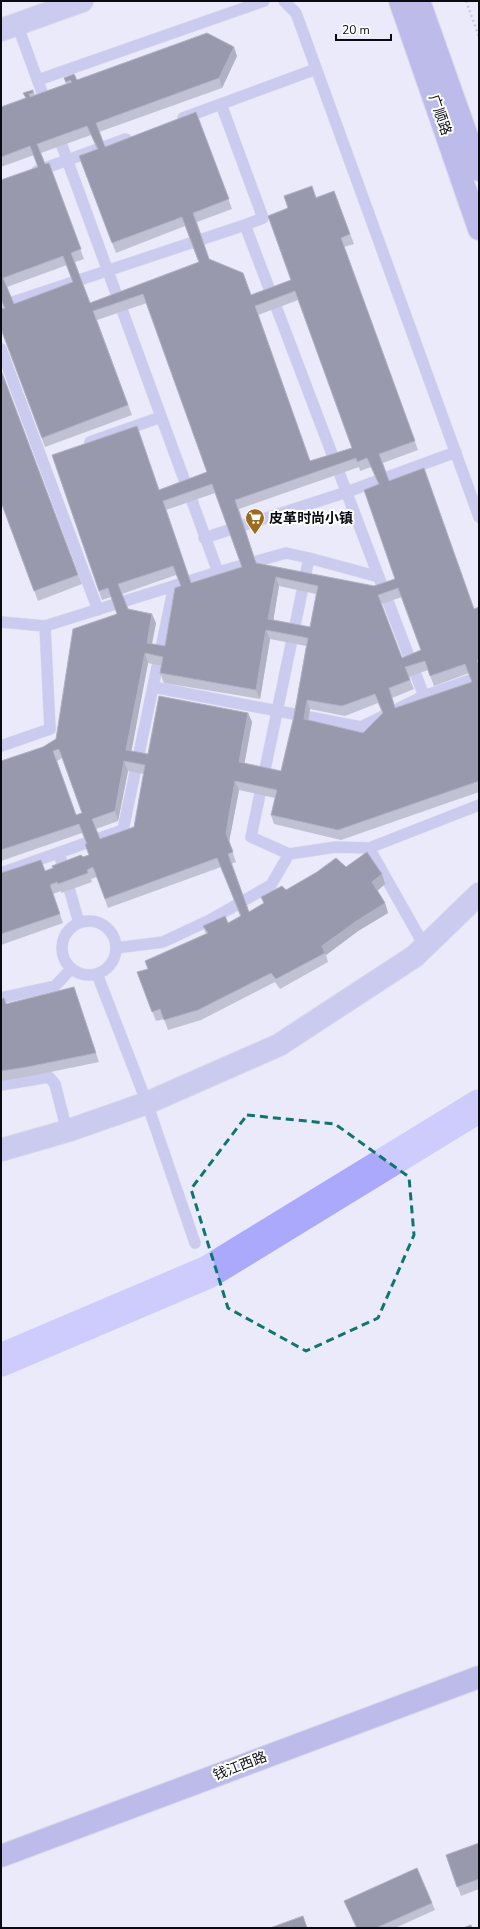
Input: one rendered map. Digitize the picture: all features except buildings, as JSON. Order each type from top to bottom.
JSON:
[{"type":"main road","name":"广顺路","points":[[400,1],[479,229]]},
{"type":"main road","name":"广顺路","points":[[419,1],[479,170]]},
{"type":"main road","name":"钱江西路","points":[[1,1856],[479,1677]]},
{"type":"street","points":[[9,27],[82,1]]},
{"type":"street","points":[[1,1150],[67,1131],[147,1103],[279,1045],[415,956],[479,894]]},
{"type":"lane","points":[[38,80],[264,1]]},
{"type":"lane","points":[[284,1],[296,13],[479,517]]},
{"type":"lane","points":[[9,27],[38,80],[204,538],[218,572]]},
{"type":"lane","points":[[170,123],[316,70]]},
{"type":"lane","points":[[1,306],[263,218],[221,104]]},
{"type":"lane","points":[[23,176],[133,136]]},
{"type":"lane","points":[[245,225],[424,696]]},
{"type":"lane","points":[[1,349],[46,458],[98,610]]},
{"type":"lane","points":[[79,446],[161,417]]},
{"type":"lane","points":[[204,538],[347,492],[456,452]]},
{"type":"lane","points":[[1,622],[45,626],[218,572],[286,553],[379,577]]},
{"type":"lane","points":[[308,558],[252,836],[289,854],[336,847],[369,848],[479,805]]},
{"type":"lane","points":[[1,873],[123,830],[174,586]]},
{"type":"lane","points":[[1,746],[50,729],[45,626]]},
{"type":"lane","points":[[153,687],[361,727],[424,696],[479,677]]},
{"type":"lane","points":[[369,848],[425,947]]},
{"type":"lane","points":[[59,853],[80,923]]},
{"type":"lane","points":[[116,948],[163,942],[210,920],[271,885],[289,854]]},
{"type":"lane","points":[[92,922],[104,926],[110,932],[115,939],[116,948],[115,956],[111,964],[105,970],[97,974],[83,974],[71,969],[65,962],[62,953],[62,943],[68,931],[80,923],[92,922]]},
{"type":"lane","points":[[1,998],[55,986],[71,969]]},
{"type":"lane","points":[[97,974],[147,1103],[195,1243]]},
{"type":"lane","points":[[1,1086],[49,1077],[55,1084],[67,1131]]},
{"type":"path","points":[[466,1],[479,38]]},
{"type":"highlighted area","points":[[247,1115],[335,1124],[409,1177],[414,1235],[378,1318],[306,1351],[228,1308],[191,1189]]},
{"type":"waterway","points":[[1,1360],[208,1272],[479,1106]]},
{"type":"place","name":"皮革时尚小镇","points":[[255,535]]}]
